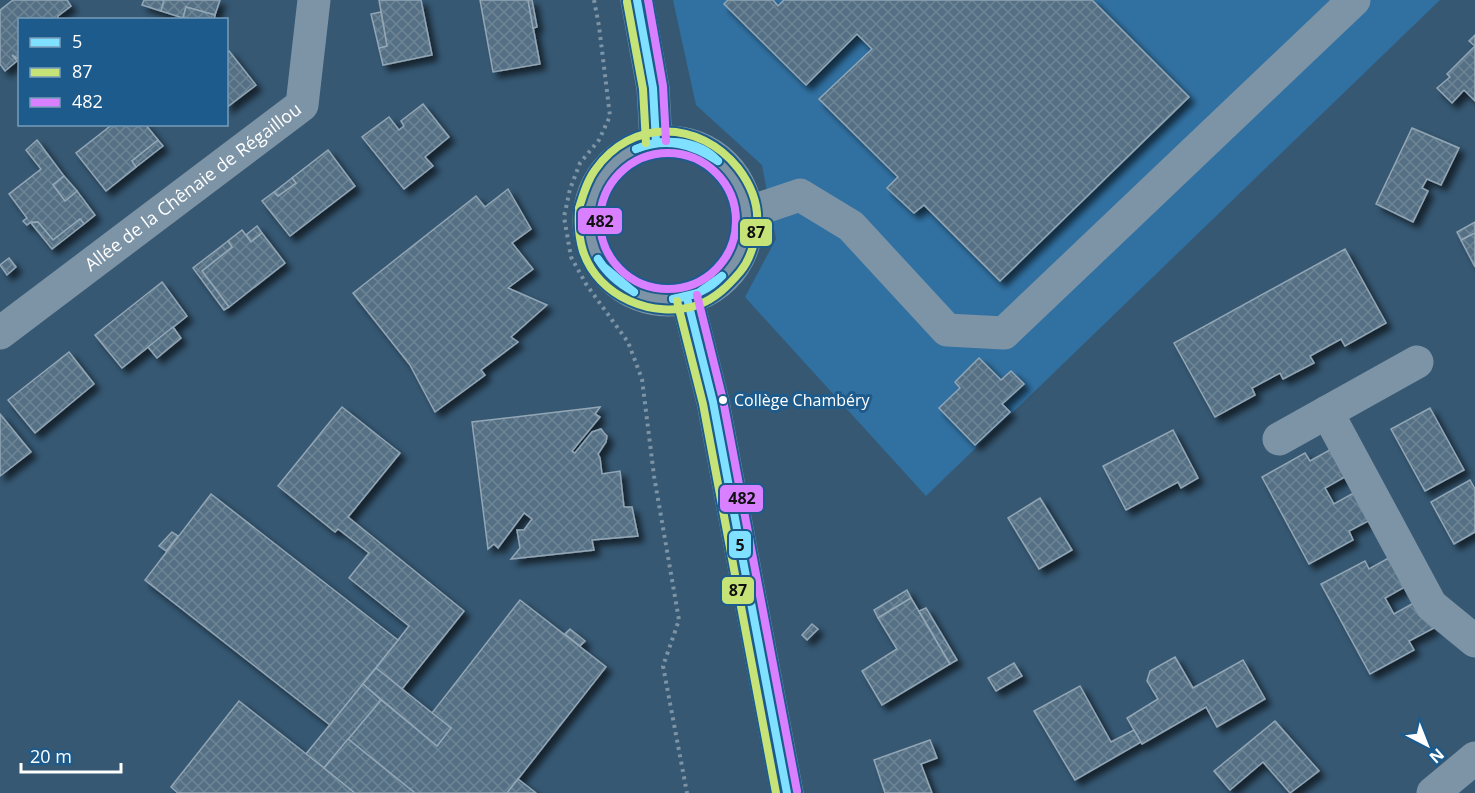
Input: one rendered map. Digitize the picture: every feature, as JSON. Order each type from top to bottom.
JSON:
[{"type":"main road","points":[[637,0],[653,88],[656,142]]},
{"type":"main road","points":[[656,142],[682,143],[706,151],[726,167],[740,189],[747,213],[746,236],[739,257],[725,275],[708,290],[687,298],[661,300],[636,294],[615,280],[599,261],[590,237],[589,211],[597,186],[611,166],[632,150],[656,142]]},
{"type":"main road","points":[[687,298],[713,402],[787,793]]},
{"type":"street","name":"Allée de la Chênaie de Régaillou","points":[[0,333],[302,105],[314,0]]},
{"type":"street","points":[[747,213],[800,195],[851,226],[947,330],[1004,333],[1354,0]]},
{"type":"street","points":[[1279,439],[1417,362]]},
{"type":"street","points":[[1327,412],[1431,605],[1475,640]]},
{"type":"street","points":[[1433,793],[1475,758]]},
{"type":"path","points":[[594,0],[610,116],[599,140],[580,163],[570,189],[564,217],[571,257],[586,284],[628,342],[642,379],[654,476],[679,620],[663,666],[687,793]]},
{"type":"shaded area","points":[[673,0],[1440,0],[926,496],[745,297],[776,239],[762,165],[696,105]]},
{"type":"building","points":[[13,0],[67,0],[71,6],[58,18],[18,18],[18,59],[12,55],[17,61],[5,71],[0,64],[0,10]]},
{"type":"building","points":[[144,0],[164,1],[161,11],[142,5]]},
{"type":"building","points":[[162,0],[220,0],[215,15],[186,7],[183,18],[161,11],[164,1]]},
{"type":"building","points":[[379,0],[421,0],[432,55],[383,65],[379,48],[387,46]]},
{"type":"building","points":[[480,0],[528,0],[540,64],[493,72]]},
{"type":"building","points":[[528,0],[532,0],[537,27],[533,28]]},
{"type":"building","points":[[728,0],[773,0],[778,6],[784,0],[1092,0],[1189,97],[1000,281],[924,205],[914,213],[887,188],[898,177],[819,99],[872,49],[857,34],[806,85],[724,4]]},
{"type":"building","points":[[186,7],[215,15],[214,18],[183,18]]},
{"type":"building","points":[[381,12],[387,46],[379,48],[371,14]]},
{"type":"building","points":[[1475,35],[1475,46],[1469,41]]},
{"type":"building","points":[[1475,46],[1475,101],[1464,90],[1452,103],[1437,88],[1450,77],[1447,74]]},
{"type":"building","points":[[228,52],[256,85],[228,106]]},
{"type":"building","points":[[423,104],[449,137],[425,157],[433,166],[404,189],[362,137],[389,117],[399,130],[404,126],[401,121]]},
{"type":"building","points":[[110,126],[147,126],[158,140],[132,161],[136,167],[106,191],[76,153]]},
{"type":"building","points":[[1412,128],[1459,148],[1441,185],[1427,179],[1422,188],[1428,191],[1413,222],[1376,204]]},
{"type":"building","points":[[37,140],[64,176],[53,185],[65,201],[77,191],[95,215],[84,224],[80,219],[53,240],[38,222],[31,222],[27,225],[23,221],[27,218],[9,194],[41,169],[26,150]]},
{"type":"building","points":[[158,140],[163,146],[136,167],[132,161]]},
{"type":"building","points":[[328,150],[355,186],[290,236],[262,201],[274,192],[278,196],[296,183],[292,178]]},
{"type":"building","points":[[64,176],[77,191],[65,201],[53,185]]},
{"type":"building","points":[[292,178],[296,183],[278,196],[274,192]]},
{"type":"building","points":[[508,189],[531,229],[512,243],[533,269],[508,288],[547,305],[511,337],[518,342],[481,370],[485,375],[435,412],[410,365],[353,293],[476,196],[485,207]]},
{"type":"building","points":[[80,219],[84,224],[52,249],[31,223],[38,222],[53,240]]},
{"type":"building","points":[[1475,222],[1475,233],[1461,240],[1457,232]]},
{"type":"building","points":[[257,226],[262,233],[251,242],[246,235]]},
{"type":"building","points":[[242,230],[251,242],[262,233],[285,263],[229,307],[202,271],[232,247],[228,241]]},
{"type":"building","points":[[1475,233],[1475,267],[1461,240]]},
{"type":"building","points":[[228,241],[232,247],[202,271],[229,307],[224,310],[193,268]]},
{"type":"building","points":[[1345,249],[1386,323],[1345,346],[1341,339],[1310,356],[1314,363],[1283,379],[1280,373],[1252,388],[1255,395],[1215,417],[1174,343]]},
{"type":"building","points":[[9,258],[16,267],[7,275],[0,265]]},
{"type":"building","points":[[162,282],[187,316],[122,368],[95,335]]},
{"type":"building","points":[[173,327],[181,338],[157,358],[148,347]]},
{"type":"building","points":[[69,352],[94,384],[35,433],[8,400]]},
{"type":"building","points":[[979,358],[1001,380],[1011,371],[1024,384],[1002,404],[1010,412],[975,445],[939,408],[960,388],[955,382]]},
{"type":"building","points":[[342,407],[400,453],[348,517],[464,611],[402,689],[376,668],[409,626],[349,578],[369,553],[338,529],[335,532],[278,486]]},
{"type":"building","points":[[600,407],[595,414],[600,417],[572,451],[575,453],[592,432],[601,429],[607,436],[598,454],[602,474],[620,471],[624,507],[632,507],[638,536],[592,540],[594,550],[511,559],[520,548],[517,530],[524,530],[532,519],[524,513],[498,548],[494,544],[488,549],[472,422]]},
{"type":"building","points":[[1430,408],[1464,470],[1425,491],[1391,429]]},
{"type":"building","points":[[0,414],[31,452],[0,476]]},
{"type":"building","points":[[1173,430],[1198,478],[1181,488],[1178,482],[1126,510],[1103,466]]},
{"type":"building","points":[[1335,447],[1350,474],[1325,488],[1334,504],[1359,490],[1374,518],[1349,531],[1353,540],[1309,564],[1262,477],[1305,453],[1310,461]]},
{"type":"building","points":[[1470,480],[1475,489],[1475,532],[1454,544],[1431,502]]},
{"type":"building","points":[[211,494],[398,640],[330,725],[145,580]]},
{"type":"building","points":[[1040,498],[1072,550],[1039,569],[1008,518]]},
{"type":"building","points":[[172,532],[178,536],[166,551],[159,546]]},
{"type":"building","points":[[1394,555],[1410,584],[1385,598],[1394,614],[1419,600],[1434,628],[1409,641],[1414,650],[1370,674],[1321,584],[1365,561],[1369,569]]},
{"type":"building","points":[[907,590],[911,598],[878,618],[874,610]]},
{"type":"building","points":[[911,598],[950,664],[882,705],[862,671],[897,649],[878,618]]},
{"type":"building","points":[[520,600],[606,667],[507,793],[415,793],[348,739],[381,700],[437,746],[451,728],[432,713]]},
{"type":"building","points":[[926,608],[957,660],[950,664],[919,611]]},
{"type":"building","points":[[812,624],[818,629],[807,640],[802,635]]},
{"type":"building","points":[[570,629],[585,641],[580,646],[565,634]]},
{"type":"building","points":[[1175,657],[1193,688],[1243,660],[1265,699],[1217,727],[1206,707],[1142,744],[1127,718],[1158,699],[1147,681],[1150,671]]},
{"type":"building","points":[[1014,663],[1022,676],[996,691],[988,678]]},
{"type":"building","points":[[376,668],[451,728],[437,746],[363,684]]},
{"type":"building","points":[[363,684],[381,700],[324,768],[306,754]]},
{"type":"building","points":[[1080,686],[1111,742],[1134,730],[1141,742],[1075,780],[1034,711]]},
{"type":"building","points":[[239,701],[355,793],[178,793],[171,787]]},
{"type":"building","points":[[1275,721],[1319,771],[1290,793],[1263,762],[1230,790],[1214,771]]},
{"type":"building","points":[[348,739],[415,793],[355,793],[324,768]]},
{"type":"building","points":[[930,740],[937,758],[921,764],[932,793],[885,793],[874,760]]},
{"type":"building","points":[[518,779],[536,793],[507,793]]},
{"type":"transit line","name":"5","points":[[637,0],[653,88],[656,142]]},
{"type":"transit line","name":"482","points":[[648,0],[663,86],[666,141]]},
{"type":"transit line","name":"87","points":[[627,2],[643,89],[646,143]]},
{"type":"transit line","name":"87","points":[[579,208],[592,174],[610,153],[627,141],[646,134],[666,132],[686,134],[705,141],[722,152],[738,168],[753,195],[757,210],[757,226],[754,244],[747,262],[726,287],[698,305],[681,309],[664,309],[646,307],[630,301],[601,281],[590,267],[583,251],[579,231],[579,211]]},
{"type":"transit line","name":"5","points":[[636,149],[657,143],[679,142],[700,148],[718,161]]},
{"type":"transit line","name":"5","points":[[636,149],[658,143],[678,144],[698,150],[718,161]]},
{"type":"transit line","name":"482","points":[[668,153],[694,158],[706,164],[716,173],[725,183],[731,195],[736,221],[731,247],[725,259],[716,269],[706,278],[694,284],[668,289],[642,284],[630,278],[620,269],[611,259],[605,247],[600,221],[605,195],[611,183],[620,173],[630,164],[642,158],[668,153]]},
{"type":"transit line","name":"5","points":[[598,259],[634,292]]},
{"type":"transit line","name":"5","points":[[598,259],[614,278],[634,292]]},
{"type":"transit line","name":"5","points":[[673,299],[699,292],[711,286],[722,276]]},
{"type":"transit line","name":"5","points":[[673,299],[698,293],[722,276]]},
{"type":"transit line","name":"482","points":[[697,295],[723,400],[797,791]]},
{"type":"transit line","name":"5","points":[[687,298],[713,402],[787,793]]},
{"type":"transit line","name":"87","points":[[677,301],[703,404],[776,793]]},
{"type":"place","name":"Collège Chambéry","points":[[723,400]]}]
